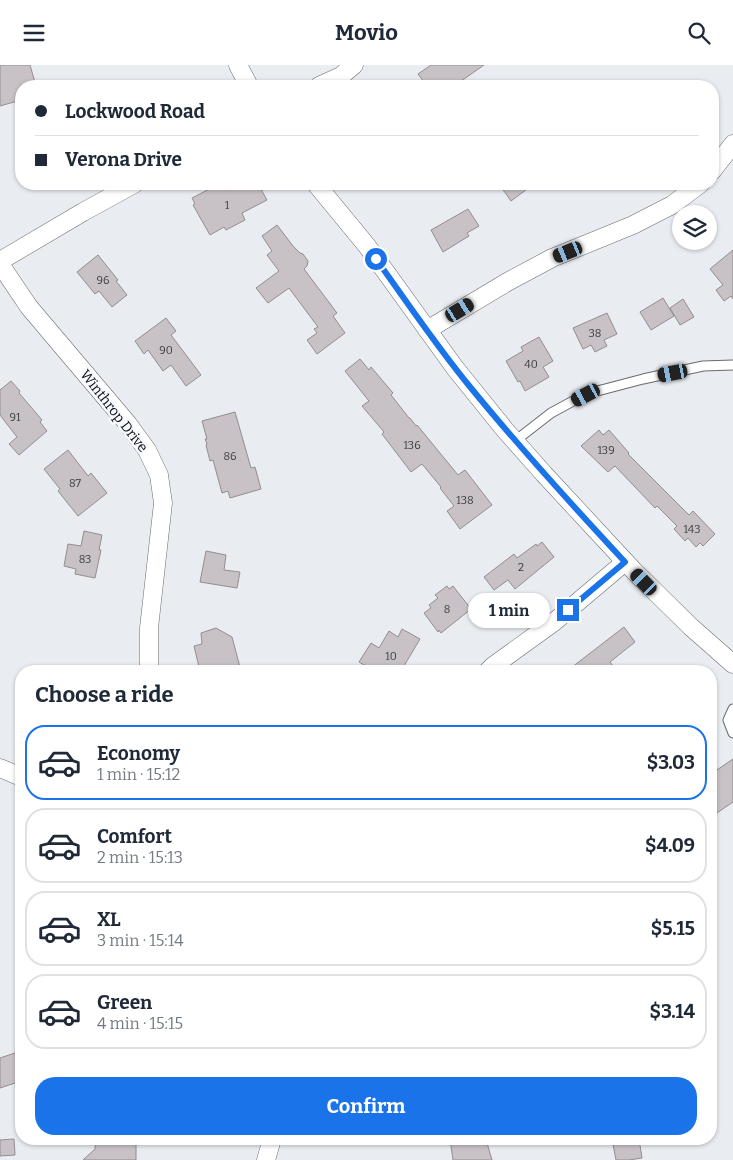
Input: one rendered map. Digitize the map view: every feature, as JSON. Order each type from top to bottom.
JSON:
[{"type":"street","points":[[238,65],[246,80]]},
{"type":"street","points":[[331,80],[354,65]]},
{"type":"street","points":[[719,162],[733,144]]},
{"type":"street","name":"Winthrop Drive","points":[[123,190],[0,262],[30,307],[128,424],[147,450],[158,475],[164,503],[150,627],[149,665]]},
{"type":"street","points":[[321,190],[367,246],[460,375],[515,441],[625,562],[670,607],[733,664]]},
{"type":"street","points":[[427,330],[509,281],[552,259],[633,225],[672,205],[692,190]]},
{"type":"street","points":[[494,665],[554,622],[625,562]]},
{"type":"street","points":[[0,768],[15,774]]},
{"type":"street","points":[[266,1160],[270,1145]]},
{"type":"lane","points":[[515,441],[551,413],[586,395],[643,379],[703,366],[733,365]]},
{"type":"lane","points":[[733,709],[728,720],[733,733]]},
{"type":"building","points":[[0,65],[30,65],[34,80],[15,80],[15,102],[0,106]]},
{"type":"building","points":[[431,65],[484,65],[463,80],[422,80],[418,74]]},
{"type":"building","points":[[207,190],[261,190],[267,200],[242,213],[245,220],[226,230],[224,227],[210,235],[193,205],[195,204],[192,198]]},
{"type":"building","points":[[503,190],[526,190],[511,201]]},
{"type":"building","points":[[468,209],[479,226],[467,233],[469,236],[443,252],[431,230]]},
{"type":"building","points":[[277,225],[293,246],[308,261],[304,269],[337,313],[333,316],[345,333],[317,354],[307,340],[317,333],[314,329],[318,327],[289,288],[268,303],[256,288],[279,271],[267,255],[272,251],[262,236]]},
{"type":"building","points":[[733,250],[733,299],[731,296],[724,301],[716,290],[723,285],[710,269]]},
{"type":"building","points":[[98,255],[118,280],[116,281],[127,295],[112,307],[99,291],[95,294],[77,272]]},
{"type":"building","points":[[663,298],[674,316],[651,330],[640,312]]},
{"type":"building","points":[[683,299],[694,317],[680,325],[670,308]]},
{"type":"building","points":[[607,313],[617,334],[604,340],[607,346],[595,352],[591,345],[583,349],[573,328]]},
{"type":"building","points":[[166,318],[176,331],[171,335],[201,375],[186,386],[171,365],[163,371],[148,350],[144,354],[135,341]]},
{"type":"building","points":[[539,337],[553,361],[543,367],[549,377],[525,391],[506,361],[523,351],[521,347]]},
{"type":"building","points":[[360,359],[369,370],[371,367],[393,393],[391,395],[409,418],[417,425],[458,475],[465,470],[492,505],[460,529],[447,511],[454,506],[441,487],[422,464],[411,472],[382,434],[384,432],[362,406],[369,401],[345,371]]},
{"type":"building","points":[[11,381],[42,420],[40,422],[47,431],[19,455],[9,444],[17,437],[0,415],[0,390]]},
{"type":"building","points":[[235,412],[251,468],[255,467],[261,489],[230,498],[228,491],[222,493],[213,460],[210,461],[202,421]]},
{"type":"building","points":[[599,430],[603,435],[609,430],[628,454],[689,515],[693,511],[715,534],[703,546],[700,543],[696,547],[688,538],[685,541],[674,529],[677,526],[657,506],[655,508],[615,466],[608,472],[581,446]]},
{"type":"building","points":[[68,450],[88,476],[91,473],[107,493],[78,516],[58,491],[60,489],[44,469]]},
{"type":"building","points":[[84,531],[102,535],[95,578],[75,574],[76,569],[64,566],[68,544],[81,546]]},
{"type":"building","points":[[542,542],[554,557],[515,589],[508,580],[494,590],[484,577],[514,554],[517,558],[536,544],[537,546]]},
{"type":"building","points":[[206,551],[226,555],[224,570],[240,572],[237,588],[200,582]]},
{"type":"building","points":[[447,586],[449,589],[453,586],[471,609],[441,633],[439,630],[438,632],[424,613],[431,608],[429,605],[438,598],[435,595]]},
{"type":"building","points":[[624,627],[635,642],[610,662],[612,665],[575,665]]},
{"type":"building","points":[[216,628],[232,637],[239,665],[199,665],[194,646],[202,644],[201,633]]},
{"type":"building","points":[[402,629],[420,639],[405,665],[364,665],[359,662],[371,643],[379,648],[389,631],[398,637]]},
{"type":"building","points":[[733,759],[733,802],[717,813],[717,770]]},
{"type":"building","points":[[15,1053],[15,1083],[0,1088],[0,1058]]},
{"type":"building","points":[[14,1139],[15,1155],[0,1156],[0,1140]]},
{"type":"building","points":[[95,1145],[136,1145],[136,1160],[83,1160],[95,1149]]},
{"type":"building","points":[[451,1145],[488,1145],[492,1160],[453,1160]]},
{"type":"building","points":[[613,1145],[640,1145],[642,1158],[616,1160]]},
{"type":"route","points":[[376,259],[455,368],[489,411],[625,562],[568,610]]}]
